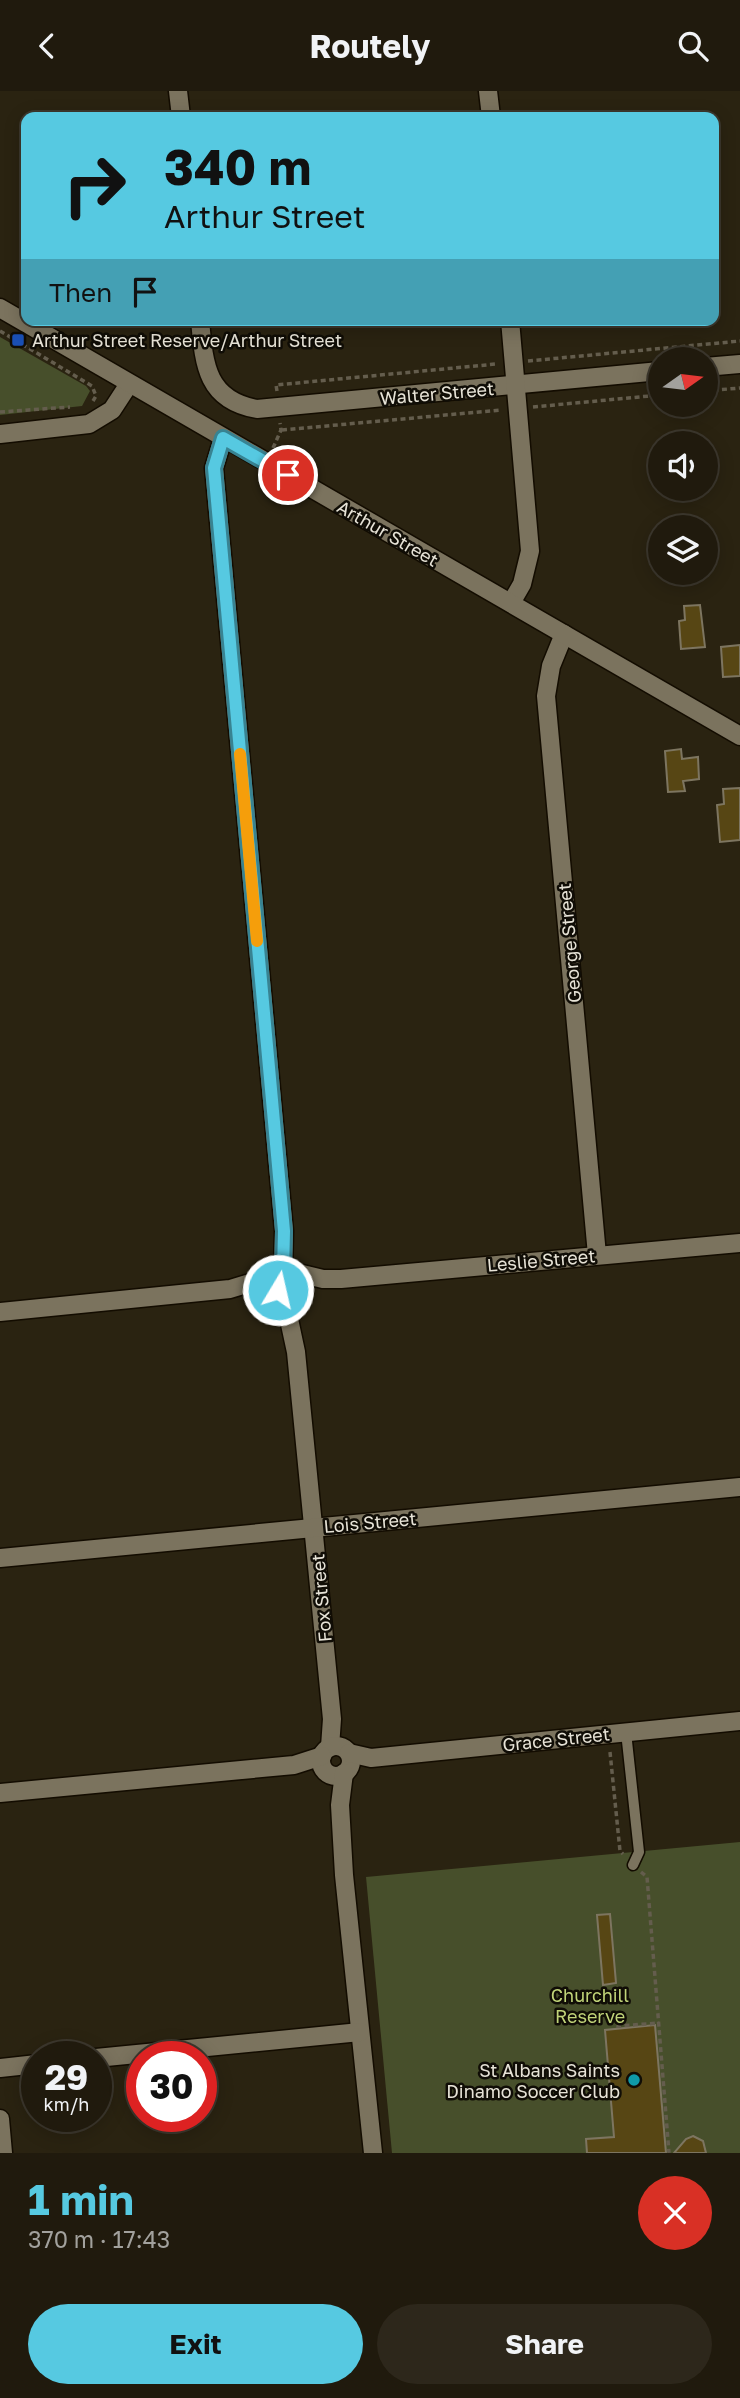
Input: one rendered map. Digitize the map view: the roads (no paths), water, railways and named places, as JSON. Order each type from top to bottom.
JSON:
[{"type":"street","points":[[178,91],[180,112]]},
{"type":"street","points":[[488,91],[490,112]]},
{"type":"street","name":"Arthur Street","points":[[0,308],[21,320]]},
{"type":"street","name":"Arthur Street","points":[[31,326],[740,736]]},
{"type":"street","name":"Walter Street","points":[[201,326],[205,364],[219,391],[247,407],[278,408],[648,373]]},
{"type":"street","points":[[511,326],[530,551],[522,584],[511,603]]},
{"type":"street","points":[[718,366],[740,364]]},
{"type":"street","points":[[0,434],[89,424],[112,410],[129,384]]},
{"type":"street","points":[[223,438],[214,468],[284,1231],[289,1272],[303,1285],[290,1294],[276,1286],[289,1272]]},
{"type":"street","name":"George Street","points":[[564,634],[551,666],[546,697],[597,1255]]},
{"type":"street","name":"Leslie Street","points":[[0,1312],[230,1289],[289,1272],[323,1279],[341,1279],[740,1243]]},
{"type":"street","name":"Leslie Street","points":[[230,1289],[290,1294],[341,1279]]},
{"type":"street","name":"Fox Street","points":[[290,1294],[315,1527],[373,2153]]},
{"type":"street","name":"Lois Street","points":[[0,1558],[740,1487]]},
{"type":"street","name":"Grace Street","points":[[336,1761],[740,1721]]},
{"type":"street","points":[[0,1793],[336,1761]]},
{"type":"street","points":[[112,2056],[360,2032]]},
{"type":"street","points":[[0,2068],[21,2066]]},
{"type":"street","points":[[0,2119],[3,2153]]},
{"type":"lane","points":[[626,1732],[639,1852],[633,1865]]},
{"type":"place","name":"Arthur Street Reserve/Arthur Street","points":[[18,340]]},
{"type":"place","name":"St Albans Saints Dinamo Soccer Club","points":[[634,2080]]},
{"type":"park label","name":"Churchill Reserve","points":[[590,2006]]}]
